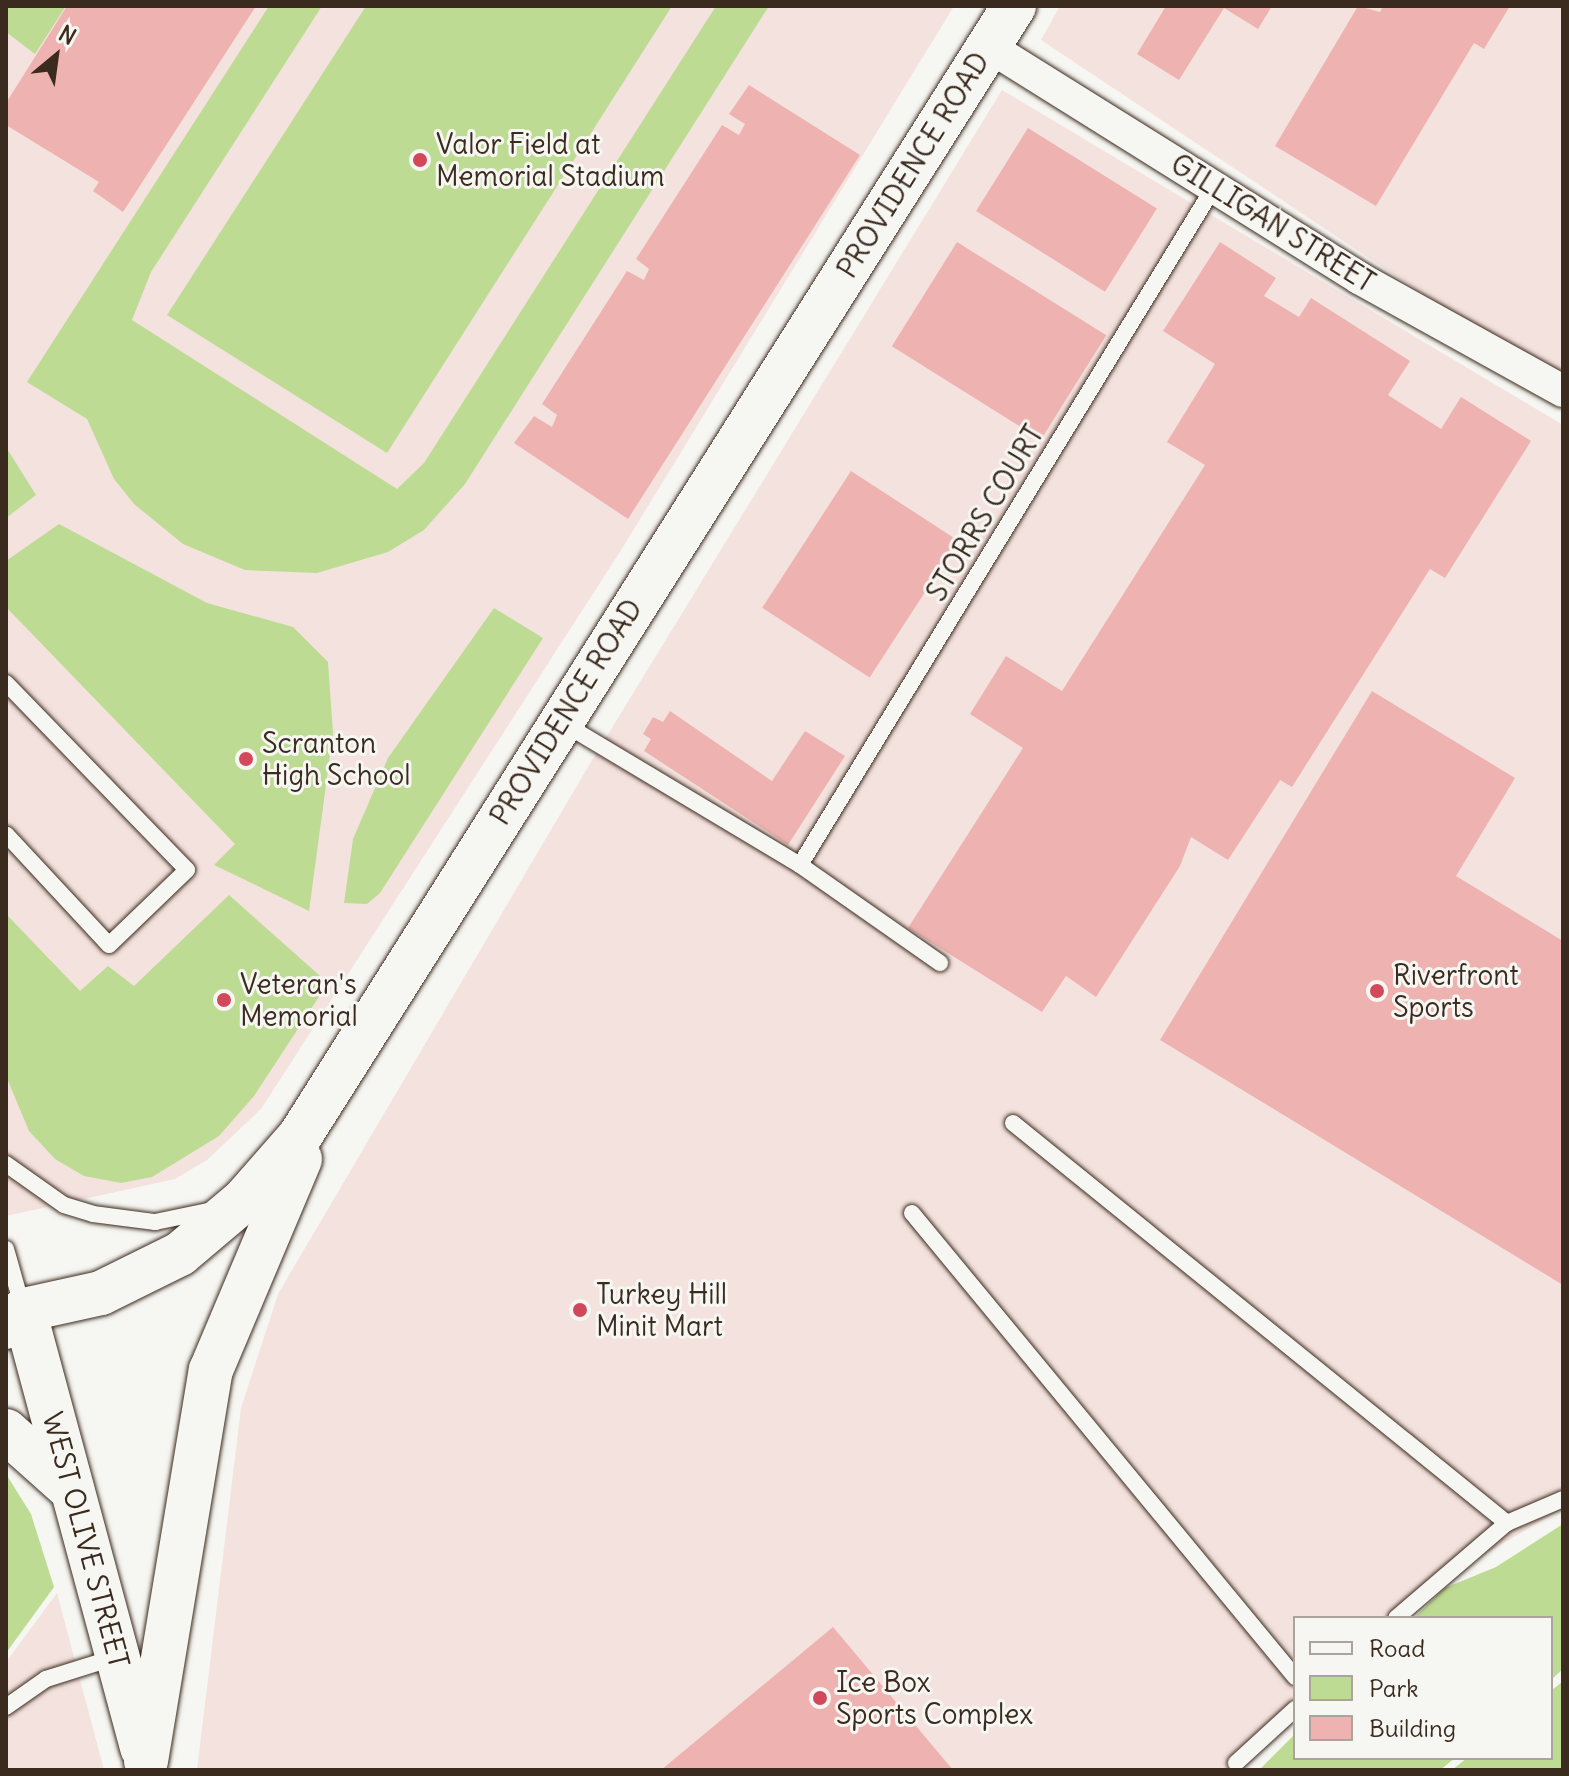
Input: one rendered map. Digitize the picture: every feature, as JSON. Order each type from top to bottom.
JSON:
[{"type":"main road","name":"PROVIDENCE ROAD","points":[[12,1313],[131,1281],[180,1254],[244,1200],[328,1096],[560,722],[1014,6]]},
{"type":"main road","points":[[147,1766],[211,1370],[328,1096]]},
{"type":"main road","name":"WEST OLIVE STREET","points":[[12,1313],[72,1490],[147,1766]]},
{"type":"main road","points":[[6,1431],[72,1490]]},
{"type":"street","name":"GILLIGAN STREET","points":[[988,46],[1359,278],[1563,391]]},
{"type":"lane","name":"STORRS COURT","points":[[800,865],[1214,187]]},
{"type":"lane","points":[[6,683],[187,870],[109,945],[6,834]]},
{"type":"lane","points":[[560,722],[800,865],[940,963]]},
{"type":"lane","points":[[1013,1123],[1507,1523]]},
{"type":"lane","points":[[6,1164],[64,1205],[124,1220],[187,1218],[244,1200]]},
{"type":"lane","points":[[912,1213],[1293,1675]]},
{"type":"lane","points":[[6,1249],[12,1313]]},
{"type":"lane","points":[[1398,1616],[1507,1523],[1563,1499]]},
{"type":"lane","points":[[6,1707],[46,1679],[118,1657]]},
{"type":"lane","points":[[1236,1763],[1293,1711]]},
{"type":"shaded area","name":"Scranton High School","points":[[6,6],[954,6],[623,547],[261,1109],[207,1160],[175,1179],[6,1216]]},
{"type":"shaded area","points":[[1060,6],[1563,6],[1563,387],[1041,40]]},
{"type":"shaded area","points":[[1002,90],[1563,425],[1563,1508],[1441,1580],[1402,1616],[1293,1616],[1293,1717],[1235,1770],[197,1770],[241,1408],[278,1294],[585,772]]},
{"type":"shaded area","points":[[57,1593],[104,1770],[6,1770],[6,1662]]},
{"type":"green space","points":[[6,6],[66,6],[35,54],[6,32]]},
{"type":"green space","points":[[269,6],[322,6],[151,272],[132,320],[397,489],[424,463],[716,6],[769,6],[465,484],[424,530],[388,552],[317,573],[245,570],[183,544],[134,504],[114,479],[87,419],[27,382]]},
{"type":"green space","name":"Valor Field at Memorial Stadium","points":[[366,6],[672,6],[387,453],[167,315]]},
{"type":"green space","points":[[6,447],[36,495],[6,518]]},
{"type":"green space","points":[[59,524],[207,603],[293,627],[328,662],[333,733],[309,911],[214,865],[235,844],[6,607],[6,561]]},
{"type":"green space","points":[[494,608],[543,638],[380,893],[367,904],[344,903],[353,839],[388,758]]},
{"type":"green space","points":[[229,895],[328,983],[254,1096],[219,1136],[152,1177],[121,1183],[84,1176],[55,1159],[29,1131],[6,1076],[6,914],[80,991],[108,966],[134,986]]},
{"type":"green space","points":[[6,1474],[31,1514],[54,1587],[6,1653]]},
{"type":"green space","points":[[1563,1524],[1563,1669],[1553,1678],[1553,1616],[1416,1616],[1445,1588],[1496,1567]]},
{"type":"green space","points":[[1563,1681],[1563,1770],[1452,1770],[1464,1760],[1553,1760],[1553,1689]]},
{"type":"green space","points":[[1293,1736],[1293,1760],[1452,1760],[1440,1770],[1259,1770]]},
{"type":"building","points":[[67,6],[256,6],[123,212],[93,191],[99,182],[6,125],[6,103]]},
{"type":"building","points":[[1166,6],[1272,6],[1258,29],[1224,8],[1179,80],[1137,54]]},
{"type":"building","points":[[1358,6],[1380,12],[1383,6],[1510,6],[1484,49],[1474,43],[1376,206],[1275,146]]},
{"type":"building","points":[[749,85],[860,155],[628,519],[514,443],[534,416],[552,427],[557,415],[542,404],[627,271],[644,280],[649,269],[636,259],[722,125],[739,135],[745,124],[729,114]]},
{"type":"building","points":[[1028,128],[1157,209],[1105,292],[976,211]]},
{"type":"building","points":[[957,242],[1106,335],[1041,440],[892,346]]},
{"type":"building","points":[[1220,242],[1276,278],[1264,296],[1299,317],[1311,298],[1410,361],[1388,395],[1441,429],[1461,397],[1531,441],[1445,578],[1430,569],[1292,787],[1280,780],[1228,860],[1191,837],[1180,866],[1096,997],[1066,976],[1042,1012],[908,928],[1023,748],[970,714],[1006,656],[1062,691],[1205,465],[1167,442],[1215,364],[1163,331]]},
{"type":"building","points":[[851,471],[958,541],[870,677],[762,608]]},
{"type":"building","name":"Riverfront Sports","points":[[1372,691],[1515,778],[1456,876],[1563,941],[1563,1285],[1160,1040]]},
{"type":"building","points":[[670,711],[772,781],[805,731],[845,756],[788,845],[644,751],[651,739],[643,734],[653,717],[663,722]]},
{"type":"building","name":"Ice Box Sports Complex","points":[[833,1627],[953,1770],[661,1770]]},
{"type":"place","name":"Valor Field at Memorial Stadium","points":[[420,160]]},
{"type":"place","name":"Scranton High School","points":[[246,759]]},
{"type":"place","name":"Riverfront Sports","points":[[1377,991]]},
{"type":"place","name":"Veteran's Memorial","points":[[224,1000]]},
{"type":"place","name":"Turkey Hill Minit Mart","points":[[580,1310]]},
{"type":"place","name":"Ice Box Sports Complex","points":[[820,1698]]}]
